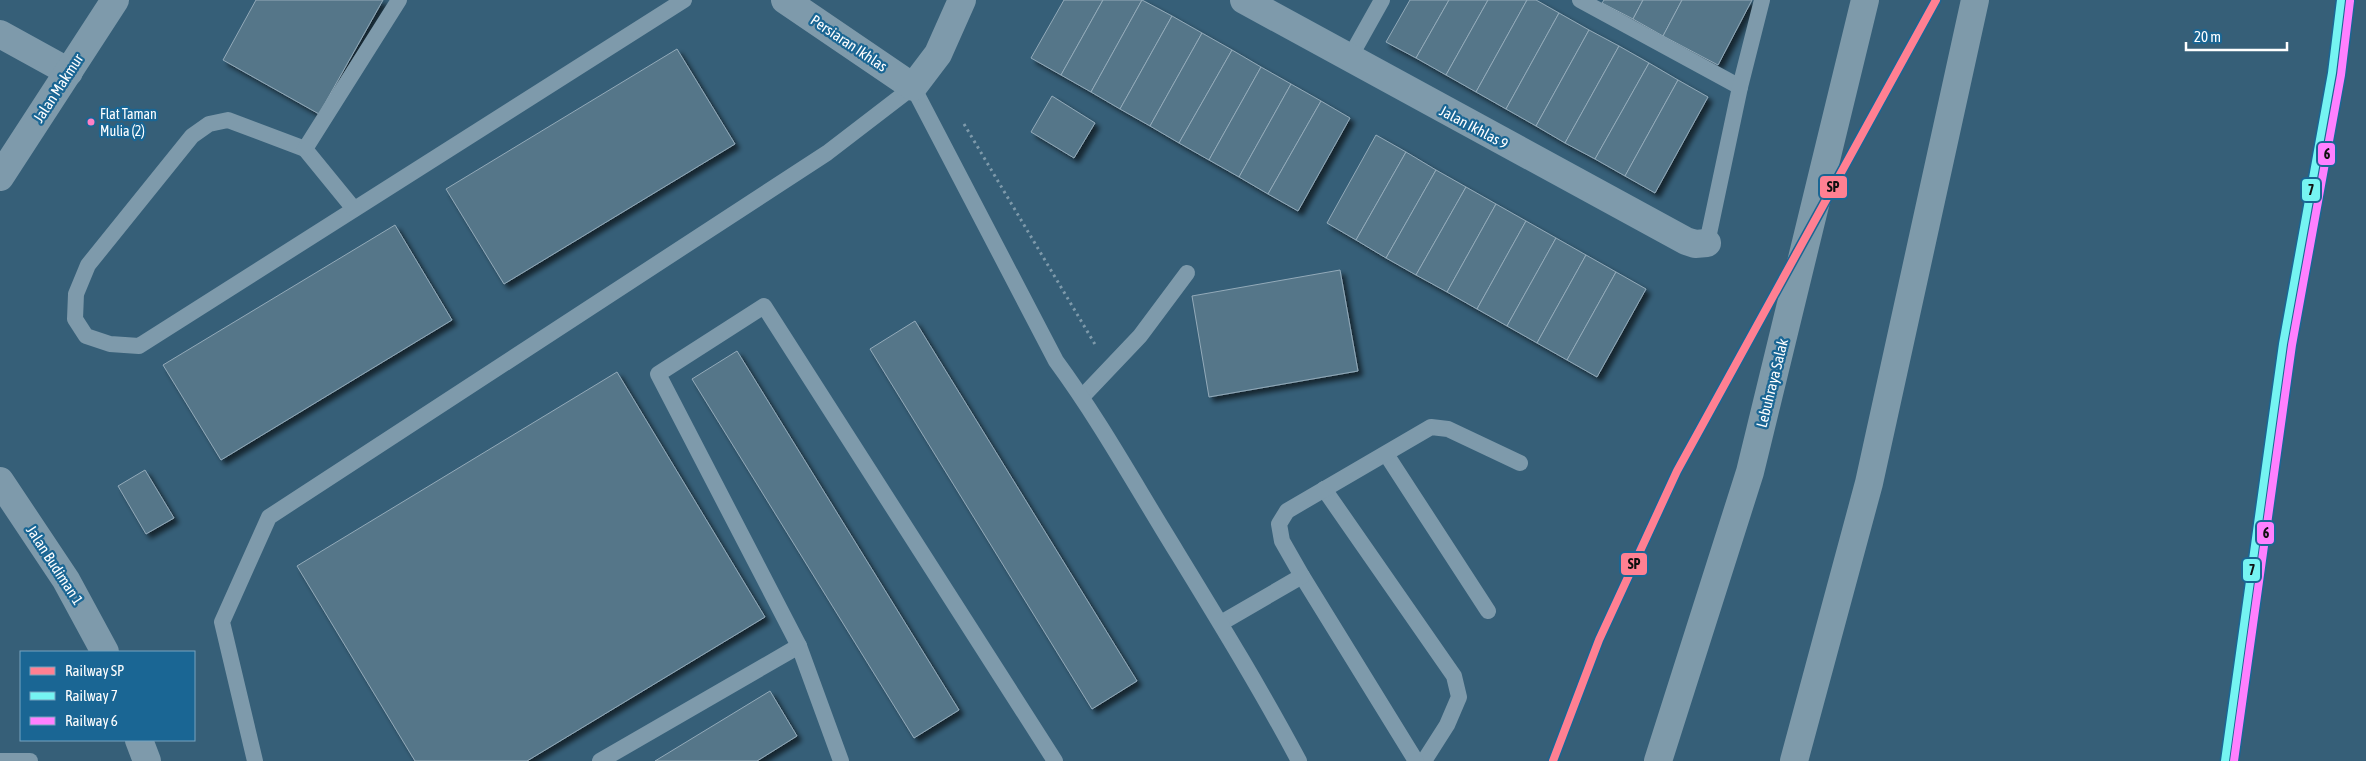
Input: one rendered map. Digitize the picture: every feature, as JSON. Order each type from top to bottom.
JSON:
[{"type":"highway","name":"Lebuhraya Salak","points":[[1658,761],[1750,472],[1865,0]]},
{"type":"highway","points":[[1794,761],[1869,483],[1975,0]]},
{"type":"street","name":"Jalan Makmur","points":[[0,177],[115,0]]},
{"type":"street","name":"Persiaran Ikhlas","points":[[785,0],[913,87]]},
{"type":"street","points":[[913,87],[938,54],[962,0]]},
{"type":"street","name":"Jalan Ikhlas 9","points":[[1244,0],[1349,59],[1686,241],[1695,244],[1707,243]]},
{"type":"street","points":[[0,34],[69,72]]},
{"type":"street","name":"Jalan Budiman 1","points":[[0,481],[66,580],[104,651]]},
{"type":"street","points":[[139,741],[147,761]]},
{"type":"lane","points":[[305,150],[399,0]]},
{"type":"lane","points":[[354,210],[305,150],[228,120],[209,124],[192,136],[88,264],[76,294],[75,319],[86,336],[110,344],[139,346],[354,210],[684,0]]},
{"type":"lane","points":[[1349,59],[1382,0]]},
{"type":"lane","points":[[1580,0],[1740,87]]},
{"type":"lane","points":[[1707,243],[1740,87],[1762,0]]},
{"type":"lane","points":[[255,761],[222,622],[269,517],[828,153],[913,87],[1056,361],[1082,397],[1221,623],[1266,698],[1299,761]]},
{"type":"lane","points":[[1082,397],[1140,336],[1187,273]]},
{"type":"lane","points":[[841,761],[799,646],[658,374],[764,306],[1055,761]]},
{"type":"lane","points":[[1416,761],[1302,576],[1282,541],[1279,524],[1287,511],[1431,427],[1448,429],[1520,464]]},
{"type":"lane","points":[[1386,454],[1488,611]]},
{"type":"lane","points":[[1324,489],[1454,676],[1459,697],[1446,725],[1424,761]]},
{"type":"lane","points":[[1221,623],[1302,576]]},
{"type":"lane","points":[[600,761],[799,646]]},
{"type":"lane","points":[[0,761],[30,761]]},
{"type":"path","points":[[962,121],[1110,369]]},
{"type":"building","points":[[256,0],[383,0],[319,114],[223,60]]},
{"type":"building","points":[[1064,0],[1103,0],[1061,75],[1031,58]]},
{"type":"building","points":[[1103,0],[1142,0],[1091,92],[1061,75]]},
{"type":"building","points":[[1142,0],[1172,16],[1120,109],[1091,92]]},
{"type":"building","points":[[1410,0],[1449,0],[1416,58],[1386,42]]},
{"type":"building","points":[[1449,0],[1488,0],[1446,75],[1416,58]]},
{"type":"building","points":[[1488,0],[1527,0],[1476,92],[1446,75]]},
{"type":"building","points":[[1527,0],[1536,0],[1559,13],[1506,109],[1476,92]]},
{"type":"building","points":[[1604,0],[1643,0],[1633,19],[1602,3]]},
{"type":"building","points":[[1643,0],[1682,0],[1663,36],[1633,19]]},
{"type":"building","points":[[1682,0],[1752,0],[1718,65],[1663,36]]},
{"type":"building","points":[[1559,13],[1589,30],[1536,126],[1506,109]]},
{"type":"building","points":[[1172,16],[1202,33],[1150,126],[1120,109]]},
{"type":"building","points":[[1589,30],[1619,46],[1565,143],[1536,126]]},
{"type":"building","points":[[1202,33],[1232,50],[1179,143],[1150,126]]},
{"type":"building","points":[[1619,46],[1649,63],[1595,159],[1565,143]]},
{"type":"building","points":[[677,49],[735,144],[504,284],[446,189]]},
{"type":"building","points":[[1232,50],[1261,67],[1209,160],[1179,143]]},
{"type":"building","points":[[1649,63],[1678,80],[1625,176],[1595,159]]},
{"type":"building","points":[[1261,67],[1291,84],[1239,177],[1209,160]]},
{"type":"building","points":[[1678,80],[1708,97],[1655,193],[1625,176]]},
{"type":"building","points":[[1291,84],[1321,101],[1268,194],[1239,177]]},
{"type":"building","points":[[1052,96],[1095,123],[1074,158],[1031,132]]},
{"type":"building","points":[[1321,101],[1350,118],[1298,211],[1268,194]]},
{"type":"building","points":[[1376,135],[1406,152],[1356,240],[1327,223]]},
{"type":"building","points":[[1406,152],[1436,170],[1386,258],[1356,240]]},
{"type":"building","points":[[1436,170],[1466,187],[1416,275],[1386,258]]},
{"type":"building","points":[[1466,187],[1496,204],[1447,292],[1416,275]]},
{"type":"building","points":[[1496,204],[1526,221],[1477,309],[1447,292]]},
{"type":"building","points":[[1526,221],[1556,238],[1507,326],[1477,309]]},
{"type":"building","points":[[395,225],[452,320],[221,460],[163,365]]},
{"type":"building","points":[[1556,238],[1586,255],[1537,343],[1507,326]]},
{"type":"building","points":[[1586,255],[1616,272],[1567,360],[1537,343]]},
{"type":"building","points":[[1340,270],[1358,371],[1209,397],[1192,296]]},
{"type":"building","points":[[1616,272],[1646,289],[1597,377],[1567,360]]},
{"type":"building","points":[[915,321],[1137,681],[1092,709],[870,349]]},
{"type":"building","points":[[737,351],[959,710],[914,738],[692,379]]},
{"type":"building","points":[[617,372],[765,617],[527,761],[415,761],[297,566]]},
{"type":"building","points":[[145,470],[174,518],[146,534],[118,486]]},
{"type":"building","points":[[770,691],[797,736],[757,761],[655,761]]},
{"type":"rail line","name":"SP","points":[[1553,761],[1599,640],[1677,471],[1936,0]]},
{"type":"rail line","name":"7","points":[[2225,761],[2283,344],[2332,73],[2341,0]]},
{"type":"rail line","name":"6","points":[[2234,761],[2292,345],[2341,75],[2350,1]]},
{"type":"place","name":"Flat Taman Mulia (2)","points":[[91,122]]}]
